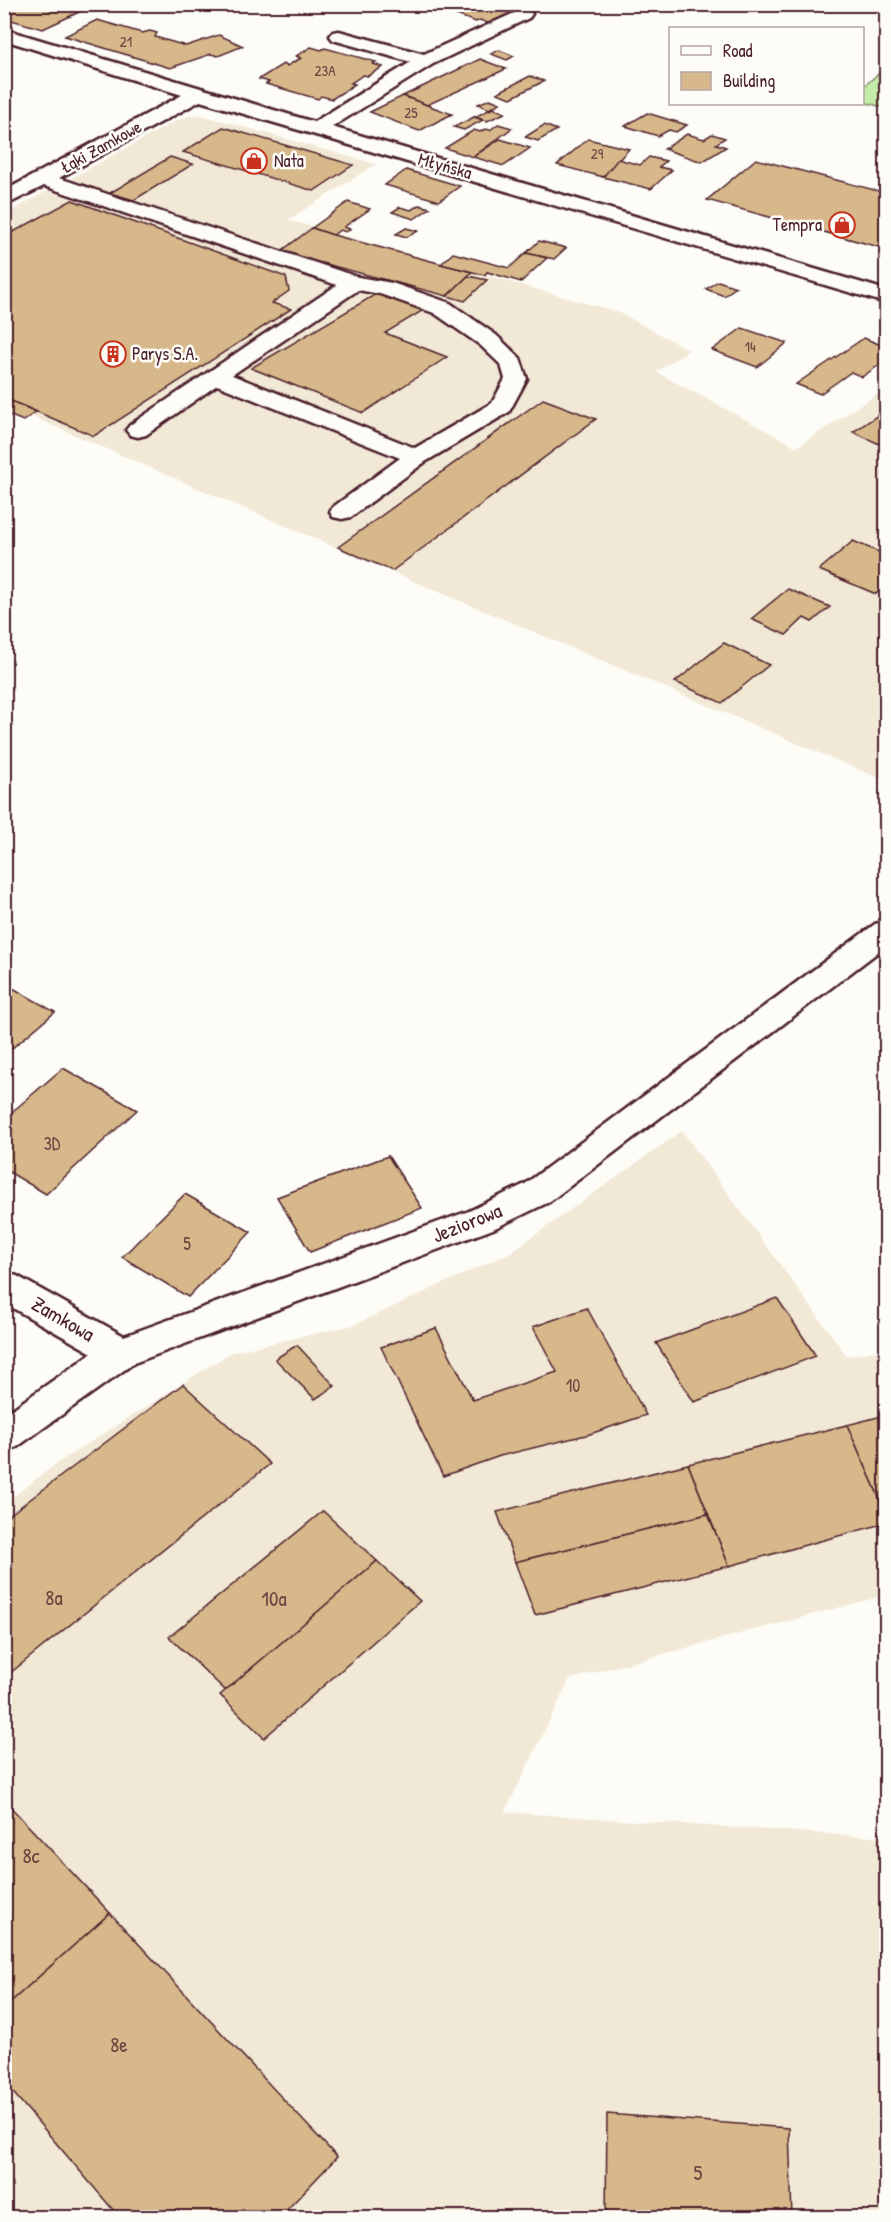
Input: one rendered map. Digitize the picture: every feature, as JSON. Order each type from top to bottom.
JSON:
[{"type":"street","points":[[318,128],[426,60],[523,14]]},
{"type":"street","name":"Młyńska","points":[[4,34],[198,94],[886,297]]},
{"type":"street","points":[[339,36],[426,60]]},
{"type":"street","name":"Łąki Zamkowe","points":[[4,200],[198,94]]},
{"type":"street","points":[[43,179],[354,282],[384,288],[442,308],[488,340],[512,363],[516,379],[501,407],[417,457],[342,512]]},
{"type":"street","points":[[138,430],[354,282]]},
{"type":"street","points":[[215,376],[417,457]]},
{"type":"street","name":"Jeziorowa","points":[[4,1436],[121,1352],[481,1220],[537,1193],[886,931]]},
{"type":"street","name":"Zamkowa","points":[[4,1286],[121,1352]]},
{"type":"shaded area","points":[[201,115],[376,164],[288,220],[618,312],[689,350],[656,372],[797,447],[886,388],[886,781],[5,405],[5,214],[176,121],[189,116]]},
{"type":"shaded area","points":[[682,1131],[847,1356],[886,1349],[886,1595],[570,1679],[505,1812],[886,1838],[886,2217],[5,2218],[5,1503],[56,1464],[232,1352],[354,1325],[511,1252]]},
{"type":"green space","points":[[886,67],[886,108],[864,102],[864,86]]},
{"type":"building","points":[[16,4],[64,4],[61,6],[79,12],[43,29],[4,18],[4,10]]},
{"type":"building","points":[[523,4],[510,10],[515,12],[490,24],[480,20],[476,22],[431,6]]},
{"type":"building","points":[[97,20],[142,33],[150,31],[157,33],[155,37],[186,46],[219,35],[243,46],[218,56],[211,54],[170,68],[65,36]]},
{"type":"building","points":[[311,47],[321,50],[325,48],[376,62],[373,64],[383,67],[368,76],[363,75],[351,83],[355,84],[332,99],[321,96],[318,99],[266,84],[269,82],[259,79],[283,64],[287,66],[301,58],[296,56]]},
{"type":"building","points":[[499,50],[514,56],[507,60],[491,54]]},
{"type":"building","points":[[480,59],[506,69],[427,105],[403,96]]},
{"type":"building","points":[[530,76],[544,81],[511,98],[497,93]]},
{"type":"building","points":[[403,96],[452,114],[419,131],[370,112]]},
{"type":"building","points":[[490,99],[500,103],[489,109],[478,104]]},
{"type":"building","points":[[493,108],[505,113],[487,121],[474,117]]},
{"type":"building","points":[[647,113],[687,125],[676,132],[669,130],[658,136],[625,126]]},
{"type":"building","points":[[474,117],[483,120],[464,130],[454,127]]},
{"type":"building","points":[[498,124],[512,128],[473,157],[445,148],[474,130],[480,132],[485,129],[490,130]]},
{"type":"building","points":[[544,125],[557,130],[538,141],[525,137]]},
{"type":"building","points":[[223,127],[353,165],[314,191],[183,152]]},
{"type":"building","points":[[687,134],[704,139],[712,134],[725,138],[716,144],[726,147],[702,162],[664,149]]},
{"type":"building","points":[[500,139],[530,148],[504,166],[473,157]]},
{"type":"building","points":[[588,139],[629,149],[603,177],[557,165]]},
{"type":"building","points":[[170,157],[193,164],[134,200],[110,193]]},
{"type":"building","points":[[649,157],[666,161],[659,167],[672,170],[651,189],[603,177],[618,159],[640,165]]},
{"type":"building","name":"Tempra","points":[[756,159],[886,193],[886,249],[707,200]]},
{"type":"building","points":[[406,170],[460,186],[439,201],[385,185]]},
{"type":"building","name":"Parys S.A.","points":[[72,200],[286,277],[289,291],[272,303],[291,309],[94,436],[4,398],[4,237]]},
{"type":"building","points":[[348,202],[370,209],[344,227],[350,229],[346,232],[340,230],[333,235],[312,228]]},
{"type":"building","points":[[419,205],[430,208],[414,219],[392,212],[400,207],[411,210]]},
{"type":"building","points":[[312,228],[472,272],[447,296],[280,252]]},
{"type":"building","points":[[406,228],[418,231],[407,237],[396,234]]},
{"type":"building","points":[[539,241],[566,248],[554,259],[526,253]]},
{"type":"building","points":[[453,253],[509,268],[526,253],[547,258],[521,282],[487,272],[485,275],[441,264]]},
{"type":"building","points":[[468,276],[487,280],[465,301],[447,296]]},
{"type":"building","points":[[718,281],[736,287],[724,296],[706,289]]},
{"type":"building","points":[[381,291],[427,308],[385,333],[447,357],[363,413],[251,368]]},
{"type":"building","points":[[742,328],[787,343],[757,367],[712,350]]},
{"type":"building","points":[[864,338],[886,347],[886,360],[862,377],[851,372],[820,394],[796,384]]},
{"type":"building","points":[[4,398],[36,412],[23,421],[4,413]]},
{"type":"building","points":[[543,399],[596,419],[392,571],[338,547]]},
{"type":"building","points":[[886,410],[886,447],[853,432]]},
{"type":"building","points":[[853,541],[886,555],[886,584],[876,594],[819,570]]},
{"type":"building","points":[[788,589],[830,607],[812,622],[804,618],[786,635],[751,619]]},
{"type":"building","points":[[724,643],[769,665],[722,703],[675,682]]},
{"type":"building","points":[[4,983],[55,1012],[4,1055]]},
{"type":"building","points":[[63,1068],[137,1110],[46,1194],[4,1169],[4,1119]]},
{"type":"building","points":[[388,1156],[422,1208],[310,1252],[277,1197]]},
{"type":"building","points":[[185,1194],[251,1232],[188,1297],[122,1257]]},
{"type":"building","points":[[777,1298],[816,1356],[694,1402],[656,1343]]},
{"type":"building","points":[[587,1308],[646,1415],[590,1434],[500,1456],[443,1476],[381,1347],[436,1328],[473,1400],[557,1372],[533,1327]]},
{"type":"building","points":[[297,1345],[335,1386],[315,1399],[275,1359]]},
{"type":"building","points":[[183,1384],[270,1464],[4,1678],[4,1519]]},
{"type":"building","points":[[886,1415],[886,1513],[847,1425]]},
{"type":"building","points":[[847,1425],[886,1513],[886,1523],[729,1566],[688,1464]]},
{"type":"building","points":[[688,1464],[708,1514],[515,1562],[497,1512]]},
{"type":"building","points":[[323,1511],[377,1561],[226,1691],[169,1637]]},
{"type":"building","points":[[708,1514],[729,1566],[535,1615],[515,1562]]},
{"type":"building","points":[[377,1561],[420,1601],[264,1738],[220,1695]]},
{"type":"building","points":[[4,1800],[110,1913],[4,2008]]},
{"type":"building","points":[[110,1913],[337,2157],[279,2218],[120,2218],[4,2082],[4,2008]]},
{"type":"building","points":[[607,2114],[789,2128],[792,2218],[606,2218]]},
{"type":"place","name":"Nata","points":[[254,161]]},
{"type":"place","name":"Tempra","points":[[842,225]]},
{"type":"place","name":"Parys S.A.","points":[[113,354]]}]
